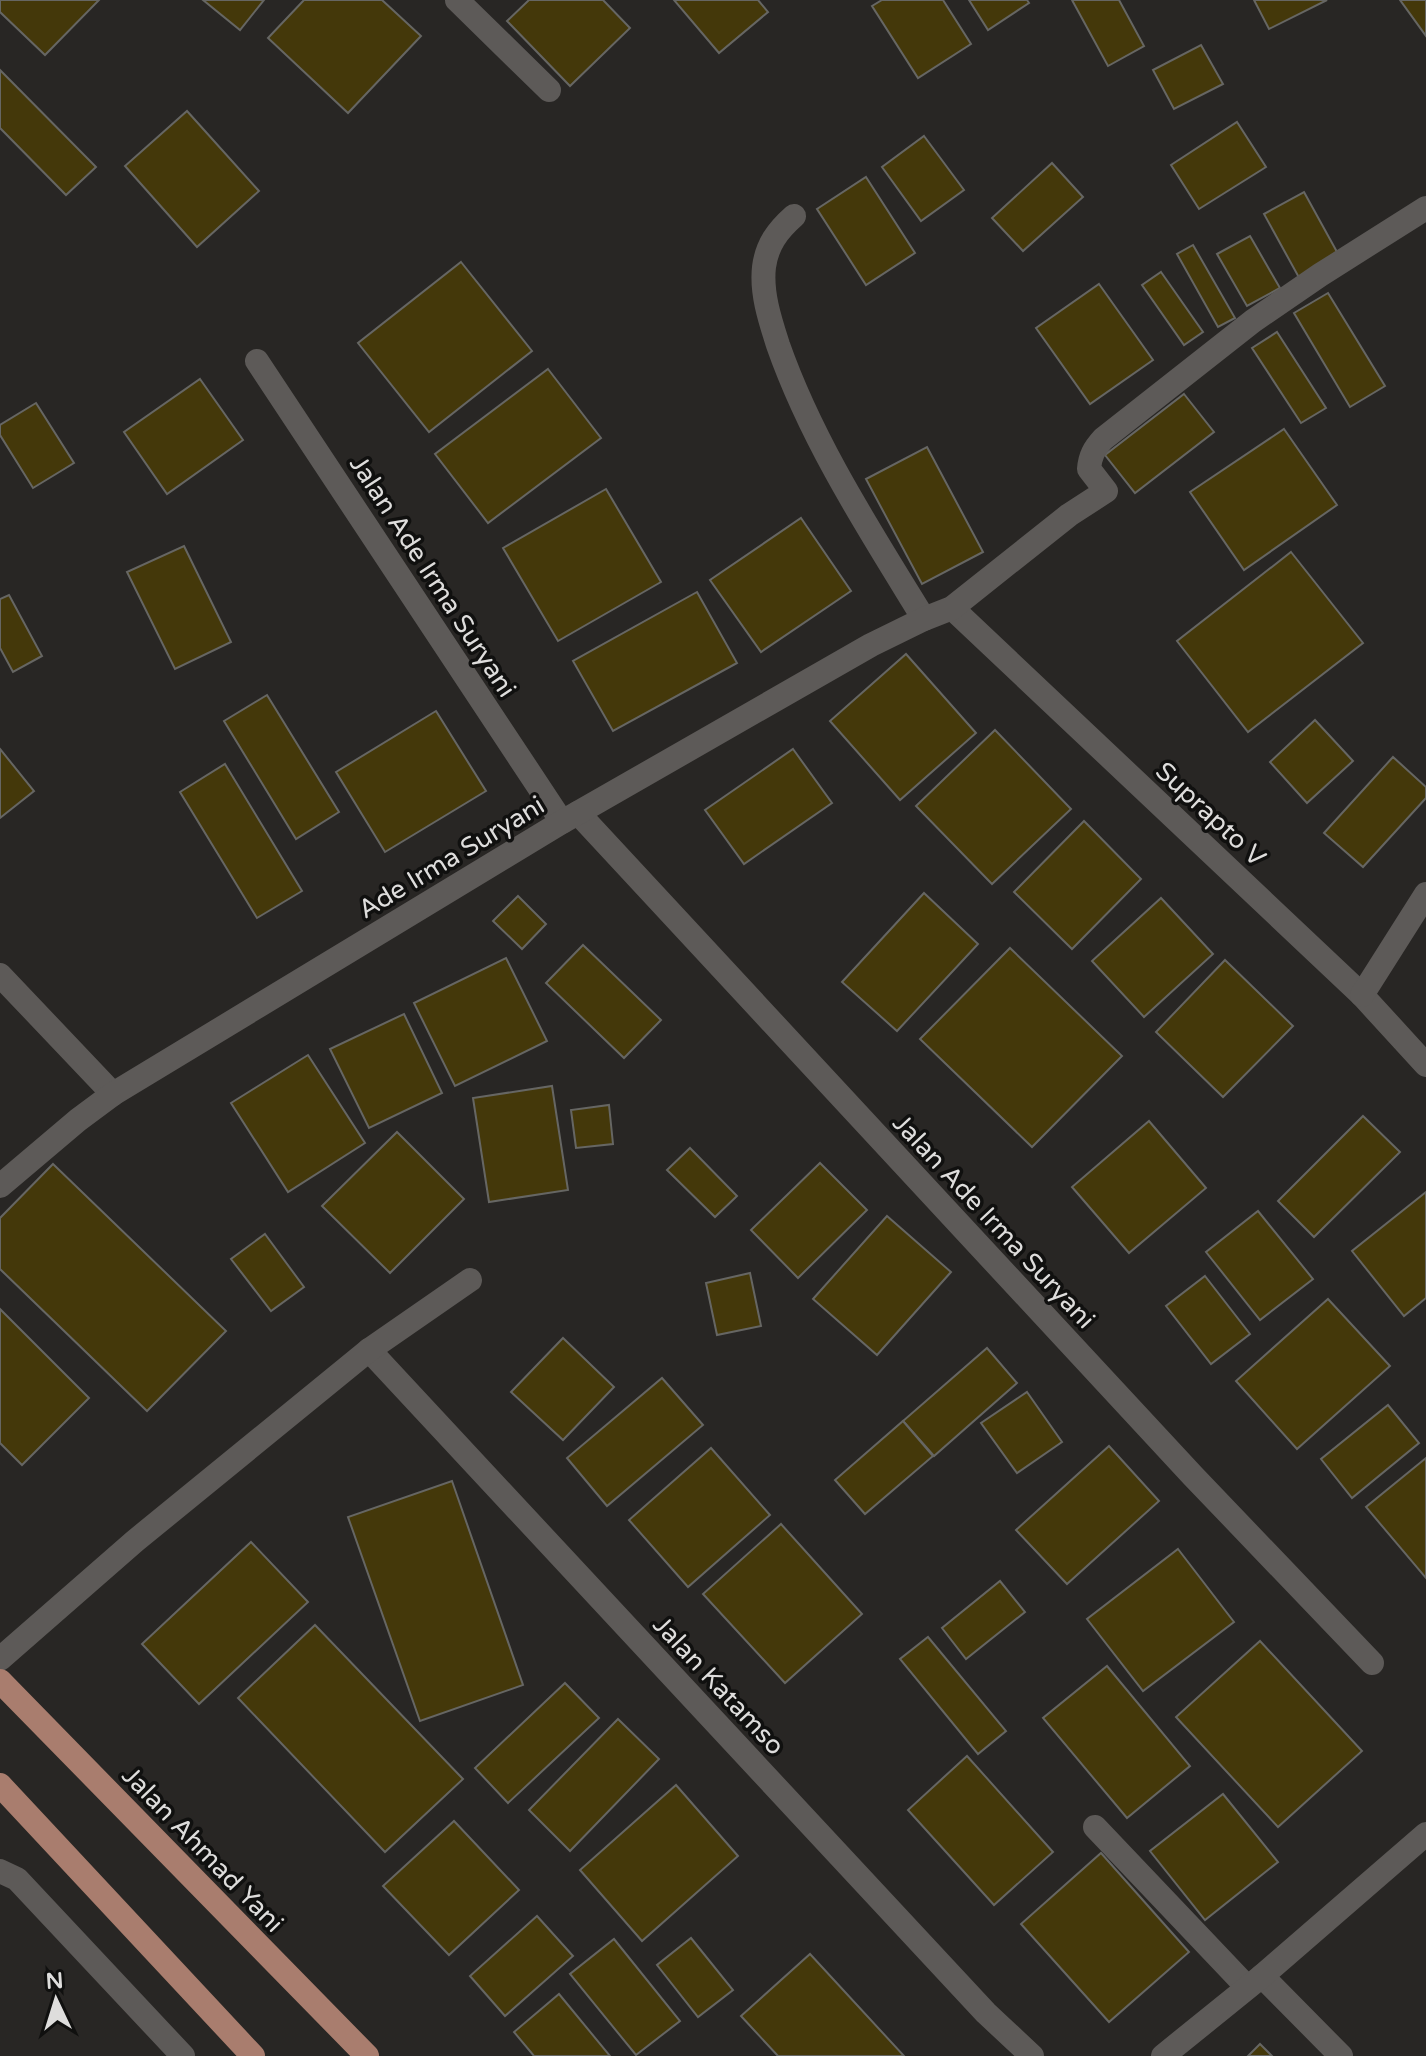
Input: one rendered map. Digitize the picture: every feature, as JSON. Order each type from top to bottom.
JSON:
[{"type":"main road","name":"Jalan Ahmad Yani","points":[[0,1681],[367,2056]]},
{"type":"main road","points":[[0,1785],[253,2056]]},
{"type":"street","points":[[457,0],[549,90]]},
{"type":"street","name":"Ade Irma Suryani","points":[[0,1186],[113,1094],[570,818],[871,645],[952,608],[1069,515],[1106,491],[1089,469],[1090,458],[1103,439],[1253,321],[1426,208]]},
{"type":"street","points":[[794,216],[779,229],[770,244],[765,265],[764,282],[772,328],[792,385],[834,468],[924,619]]},
{"type":"street","name":"Jalan Ade Irma Suryani","points":[[257,361],[570,818],[1372,1663]]},
{"type":"street","name":"Suprapto V","points":[[952,608],[1362,995],[1426,1065]]},
{"type":"street","points":[[1362,995],[1426,894]]},
{"type":"street","points":[[0,975],[113,1094]]},
{"type":"street","points":[[0,1659],[147,1531],[369,1350],[470,1280]]},
{"type":"street","name":"Jalan Katamso","points":[[369,1350],[986,2013],[1032,2056]]},
{"type":"street","points":[[1095,1827],[1255,1982],[1341,2056]]},
{"type":"street","points":[[1163,2056],[1255,1982],[1426,1834]]},
{"type":"street","points":[[0,1871],[17,1879],[183,2056]]},
{"type":"building","points":[[0,0],[99,0],[45,55],[0,12]]},
{"type":"building","points":[[203,0],[264,0],[240,30]]},
{"type":"building","points":[[304,0],[382,0],[421,36],[348,113],[268,38]]},
{"type":"building","points":[[529,0],[603,0],[630,28],[570,86],[507,21]]},
{"type":"building","points":[[674,0],[758,0],[768,12],[719,53]]},
{"type":"building","points":[[882,0],[943,0],[971,44],[918,78],[872,6]]},
{"type":"building","points":[[969,0],[1027,0],[1029,3],[988,30]]},
{"type":"building","points":[[1072,0],[1119,0],[1144,46],[1108,66]]},
{"type":"building","points":[[1254,0],[1327,0],[1269,29]]},
{"type":"building","points":[[1400,0],[1426,0],[1426,36]]},
{"type":"building","points":[[1201,45],[1223,84],[1174,109],[1153,70]]},
{"type":"building","points":[[0,70],[96,167],[66,195],[0,128]]},
{"type":"building","points":[[187,111],[259,191],[197,247],[125,166]]},
{"type":"building","points":[[1237,122],[1266,167],[1199,209],[1171,165]]},
{"type":"building","points":[[924,136],[964,190],[921,221],[882,167]]},
{"type":"building","points":[[1052,163],[1083,197],[1023,251],[992,218]]},
{"type":"building","points":[[866,177],[915,253],[866,285],[817,209]]},
{"type":"building","points":[[1304,192],[1342,261],[1302,283],[1264,214]]},
{"type":"building","points":[[1250,236],[1280,288],[1247,306],[1217,254]]},
{"type":"building","points":[[1193,245],[1235,318],[1218,327],[1177,254]]},
{"type":"building","points":[[461,262],[532,351],[429,432],[358,343]]},
{"type":"building","points":[[1161,272],[1203,332],[1184,345],[1142,285]]},
{"type":"building","points":[[1099,284],[1153,360],[1090,404],[1036,328]]},
{"type":"building","points":[[1328,293],[1385,386],[1350,407],[1294,313]]},
{"type":"building","points":[[1277,332],[1326,408],[1301,423],[1252,348]]},
{"type":"building","points":[[548,369],[601,438],[488,523],[435,454]]},
{"type":"building","points":[[200,379],[243,440],[167,494],[124,432]]},
{"type":"building","points":[[1184,394],[1214,432],[1135,493],[1105,455]]},
{"type":"building","points":[[36,403],[74,463],[33,488],[0,435],[0,425]]},
{"type":"building","points":[[1284,429],[1337,505],[1244,570],[1190,492]]},
{"type":"building","points":[[927,447],[983,552],[922,584],[866,479]]},
{"type":"building","points":[[606,489],[661,582],[558,641],[503,548]]},
{"type":"building","points":[[801,518],[851,591],[761,652],[710,580]]},
{"type":"building","points":[[184,546],[231,642],[175,669],[127,572]]},
{"type":"building","points":[[1291,552],[1363,643],[1248,732],[1177,641]]},
{"type":"building","points":[[697,592],[737,663],[613,731],[573,661]]},
{"type":"building","points":[[9,595],[42,656],[13,672],[0,648],[0,599]]},
{"type":"building","points":[[906,654],[976,733],[900,800],[830,721]]},
{"type":"building","points":[[267,695],[339,812],[296,839],[224,721]]},
{"type":"building","points":[[436,711],[486,791],[385,852],[336,772]]},
{"type":"building","points":[[1315,720],[1353,761],[1307,803],[1270,762]]},
{"type":"building","points":[[995,730],[1071,809],[992,884],[916,806]]},
{"type":"building","points":[[0,749],[34,791],[0,818]]},
{"type":"building","points":[[793,749],[832,803],[744,864],[705,810]]},
{"type":"building","points":[[1393,757],[1426,787],[1426,798],[1363,867],[1324,833]]},
{"type":"building","points":[[225,764],[302,891],[257,918],[180,792]]},
{"type":"building","points":[[1084,821],[1141,879],[1072,949],[1014,892]]},
{"type":"building","points":[[924,893],[978,944],[897,1031],[842,982]]},
{"type":"building","points":[[518,896],[546,924],[522,949],[493,921]]},
{"type":"building","points":[[1161,898],[1213,954],[1144,1017],[1092,961]]},
{"type":"building","points":[[583,945],[661,1020],[624,1058],[546,983]]},
{"type":"building","points":[[1010,948],[1122,1056],[1032,1147],[920,1039]]},
{"type":"building","points":[[506,958],[547,1041],[455,1086],[414,1003]]},
{"type":"building","points":[[1225,960],[1293,1026],[1223,1097],[1156,1032]]},
{"type":"building","points":[[404,1014],[442,1093],[369,1128],[330,1049]]},
{"type":"building","points":[[308,1055],[365,1143],[288,1192],[231,1103]]},
{"type":"building","points":[[552,1086],[568,1190],[489,1202],[473,1098]]},
{"type":"building","points":[[609,1105],[613,1144],[576,1148],[571,1110]]},
{"type":"building","points":[[1363,1116],[1400,1152],[1314,1237],[1278,1201]]},
{"type":"building","points":[[1149,1121],[1206,1188],[1129,1253],[1072,1187]]},
{"type":"building","points":[[397,1132],[464,1199],[390,1273],[322,1206]]},
{"type":"building","points":[[690,1148],[737,1196],[715,1217],[667,1170]]},
{"type":"building","points":[[820,1163],[867,1210],[798,1278],[751,1230]]},
{"type":"building","points":[[53,1164],[226,1331],[147,1411],[0,1269],[0,1218]]},
{"type":"building","points":[[1426,1192],[1426,1298],[1404,1316],[1352,1251]]},
{"type":"building","points":[[1258,1211],[1313,1279],[1260,1320],[1206,1252]]},
{"type":"building","points":[[887,1216],[951,1272],[877,1355],[813,1299]]},
{"type":"building","points":[[265,1234],[304,1287],[271,1311],[231,1259]]},
{"type":"building","points":[[750,1273],[761,1326],[717,1335],[706,1283]]},
{"type":"building","points":[[1205,1276],[1250,1334],[1211,1364],[1166,1306]]},
{"type":"building","points":[[1328,1299],[1390,1366],[1297,1449],[1236,1381]]},
{"type":"building","points":[[0,1309],[89,1398],[22,1465],[0,1443]]},
{"type":"building","points":[[563,1338],[614,1387],[563,1440],[511,1392]]},
{"type":"building","points":[[987,1348],[1017,1383],[934,1456],[903,1421]]},
{"type":"building","points":[[662,1378],[703,1425],[607,1506],[567,1458]]},
{"type":"building","points":[[1027,1392],[1062,1442],[1017,1473],[981,1423]]},
{"type":"building","points":[[1388,1405],[1419,1443],[1352,1498],[1321,1459]]},
{"type":"building","points":[[903,1421],[933,1456],[865,1514],[835,1480]]},
{"type":"building","points":[[1109,1446],[1159,1501],[1067,1584],[1016,1530]]},
{"type":"building","points":[[711,1448],[770,1515],[688,1587],[629,1520]]},
{"type":"building","points":[[1426,1458],[1426,1578],[1366,1507]]},
{"type":"building","points":[[452,1481],[523,1685],[420,1721],[348,1517]]},
{"type":"building","points":[[781,1524],[862,1614],[785,1683],[703,1594]]},
{"type":"building","points":[[251,1542],[308,1602],[199,1704],[142,1644]]},
{"type":"building","points":[[1178,1549],[1234,1622],[1143,1691],[1087,1619]]},
{"type":"building","points":[[1000,1581],[1025,1612],[966,1659],[942,1628]]},
{"type":"building","points":[[315,1625],[463,1779],[385,1852],[238,1698]]},
{"type":"building","points":[[928,1637],[1006,1731],[978,1754],[900,1659]]},
{"type":"building","points":[[1260,1641],[1362,1751],[1278,1827],[1176,1717]]},
{"type":"building","points":[[1107,1666],[1190,1766],[1127,1818],[1043,1718]]},
{"type":"building","points":[[565,1683],[599,1718],[508,1803],[475,1768]]},
{"type":"building","points":[[618,1719],[659,1759],[570,1851],[529,1810]]},
{"type":"building","points":[[967,1756],[1053,1852],[994,1905],[908,1810]]},
{"type":"building","points":[[676,1785],[738,1856],[642,1941],[580,1870]]},
{"type":"building","points":[[1223,1794],[1278,1862],[1205,1920],[1150,1851]]},
{"type":"building","points":[[454,1821],[519,1890],[449,1955],[383,1886]]},
{"type":"building","points":[[1101,1853],[1189,1952],[1109,2022],[1021,1924]]},
{"type":"building","points":[[537,1916],[573,1956],[505,2016],[470,1976]]},
{"type":"building","points":[[691,1938],[733,1990],[698,2017],[657,1965]]},
{"type":"building","points":[[614,1939],[680,2021],[636,2055],[570,1974]]},
{"type":"building","points":[[810,1954],[904,2056],[778,2056],[741,2016]]},
{"type":"building","points":[[559,1994],[610,2056],[534,2056],[514,2032]]},
{"type":"building","points":[[1260,2044],[1272,2056],[1248,2056]]}]
